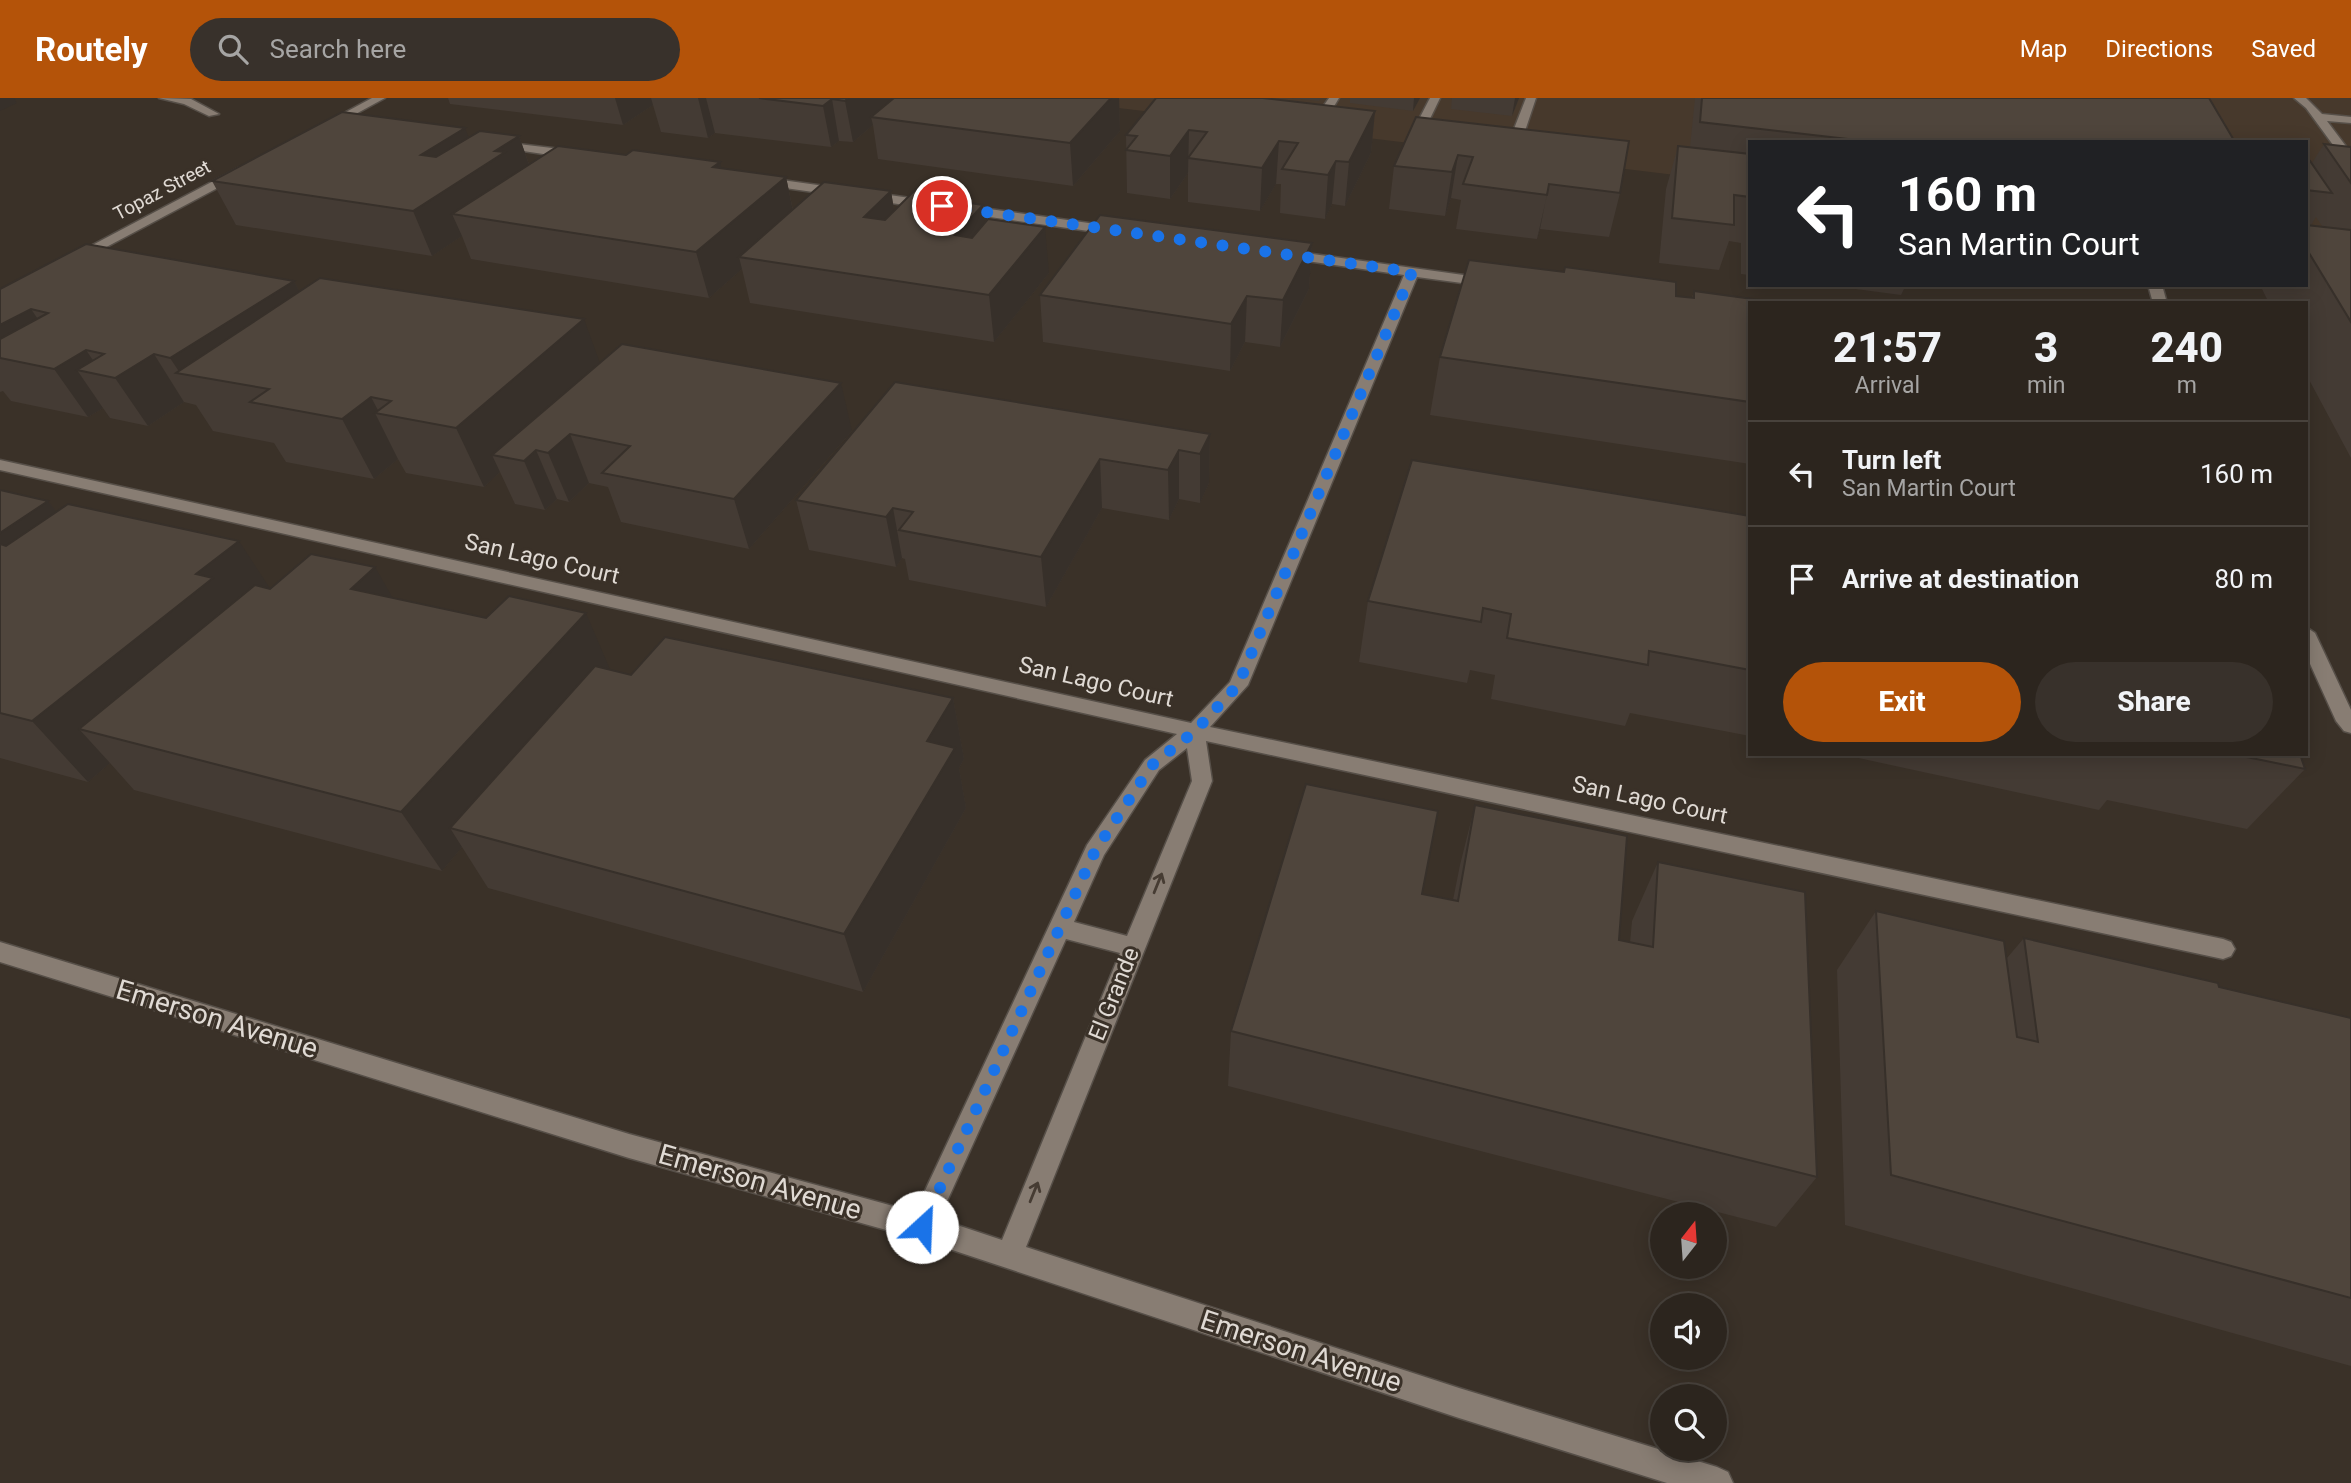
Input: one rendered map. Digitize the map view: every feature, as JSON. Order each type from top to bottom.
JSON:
[{"type":"street","points":[[164,98],[187,101],[213,114]]},
{"type":"street","points":[[318,130],[380,98]]},
{"type":"street","points":[[1326,111],[1334,98]]},
{"type":"street","points":[[1423,123],[1435,98]]},
{"type":"street","points":[[1518,134],[1531,98]]},
{"type":"street","points":[[2299,98],[2318,117],[2351,161]]},
{"type":"street","points":[[2318,117],[2351,120]]},
{"type":"street","points":[[485,143],[596,158]]},
{"type":"street","name":"Topaz Street","points":[[61,265],[245,169]]},
{"type":"street","points":[[748,179],[1135,233]]},
{"type":"street","points":[[1273,253],[1507,285]]},
{"type":"street","points":[[922,1227],[1062,929],[1095,851],[1152,765],[1195,731],[1238,685],[1412,272]]},
{"type":"street","name":"San Lago Court","points":[[0,465],[1195,731],[2223,948]]},
{"type":"street","points":[[2308,637],[2346,721],[2351,726]]},
{"type":"street","name":"El Grande","points":[[1009,1255],[1202,781],[1195,731]]},
{"type":"street","points":[[1062,929],[1133,947]]},
{"type":"street","name":"Emerson Avenue","points":[[0,952],[629,1146],[922,1227],[1459,1403],[1717,1483]]},
{"type":"shaded area","points":[[1036,98],[2351,98],[2351,256],[2308,251],[2308,140],[1748,140],[1748,184]]},
{"type":"building","points":[[759,98],[848,98],[845,101],[832,99],[823,106]]},
{"type":"building","points":[[894,98],[1111,98],[1070,143],[871,117]]},
{"type":"building","points":[[1156,98],[1263,98],[1375,111],[1349,162],[1336,161],[1328,175],[1282,169],[1298,143],[1279,141],[1262,168],[1188,158],[1207,132],[1189,130],[1170,156],[1126,150],[1137,136],[1126,135]]},
{"type":"building","points":[[1702,98],[2209,98],[2234,140],[1857,140],[1700,122]]},
{"type":"building","points":[[342,112],[465,128],[421,155],[436,157],[480,131],[519,136],[495,151],[505,152],[413,211],[212,181]]},
{"type":"building","points":[[1416,117],[1629,141],[1620,193],[1549,184],[1547,195],[1463,184],[1473,157],[1458,155],[1452,172],[1394,166]]},
{"type":"building","points":[[2324,144],[2351,147],[2351,183]]},
{"type":"building","points":[[558,146],[626,155],[633,150],[720,162],[713,167],[786,177],[696,252],[452,214]]},
{"type":"building","points":[[1678,146],[1748,154],[1748,197],[1734,195],[1734,225],[1672,218]]},
{"type":"building","points":[[2308,160],[2310,161],[2332,193],[2308,190]]},
{"type":"building","points":[[824,182],[891,191],[864,217],[885,220],[916,189],[956,195],[951,200],[983,205],[955,235],[972,238],[988,219],[1045,227],[989,295],[739,257]]},
{"type":"building","points":[[1100,215],[1312,243],[1283,300],[1247,296],[1231,324],[1040,295]]},
{"type":"building","points":[[2308,225],[2351,230],[2351,322],[2308,251]]},
{"type":"building","points":[[86,244],[294,281],[170,358],[154,354],[115,378],[77,370],[104,354],[86,350],[54,369],[0,358],[0,339],[48,313],[31,309],[0,325],[0,289]]},
{"type":"building","points":[[1469,260],[1564,272],[1565,267],[1676,282],[1676,296],[1694,298],[1694,291],[1767,301],[1748,301],[1748,402],[1440,357]]},
{"type":"building","points":[[320,278],[584,319],[456,428],[375,413],[391,401],[371,397],[342,419],[250,402],[269,389],[176,373]]},
{"type":"building","points":[[622,344],[841,383],[734,499],[602,473],[630,446],[570,434],[548,453],[536,450],[524,461],[492,455]]},
{"type":"building","points":[[895,382],[1210,434],[1200,454],[1179,450],[1168,470],[1100,459],[1041,557],[899,530],[913,512],[893,508],[886,517],[796,500]]},
{"type":"building","points":[[1412,460],[1748,516],[1748,670],[1649,651],[1648,665],[1507,638],[1511,614],[1483,608],[1481,622],[1368,601]]},
{"type":"building","points":[[0,490],[48,501],[0,533]]},
{"type":"building","points":[[68,504],[239,541],[196,574],[213,578],[32,721],[0,713],[0,544],[6,546]]},
{"type":"building","points":[[311,554],[375,567],[351,589],[486,618],[509,596],[586,613],[401,812],[79,729],[255,585],[270,589]]},
{"type":"building","points":[[665,637],[953,698],[927,741],[955,748],[844,934],[450,828],[595,666],[631,675]]},
{"type":"building","points":[[2242,756],[2301,756],[2305,769]]},
{"type":"building","points":[[1306,784],[1438,811],[1422,894],[1458,901],[1475,805],[1627,836],[1619,940],[1653,947],[1658,862],[1805,892],[1817,1177],[1231,1031]]},
{"type":"building","points":[[1876,911],[2004,941],[2017,1037],[2038,1042],[2024,938],[2218,983],[2219,987],[2351,1018],[2351,1298],[1891,1175]]},
{"type":"route","points":[[922,1227],[1062,929],[1095,851],[1152,765],[1195,731],[1238,685],[1412,272],[942,206]]}]
